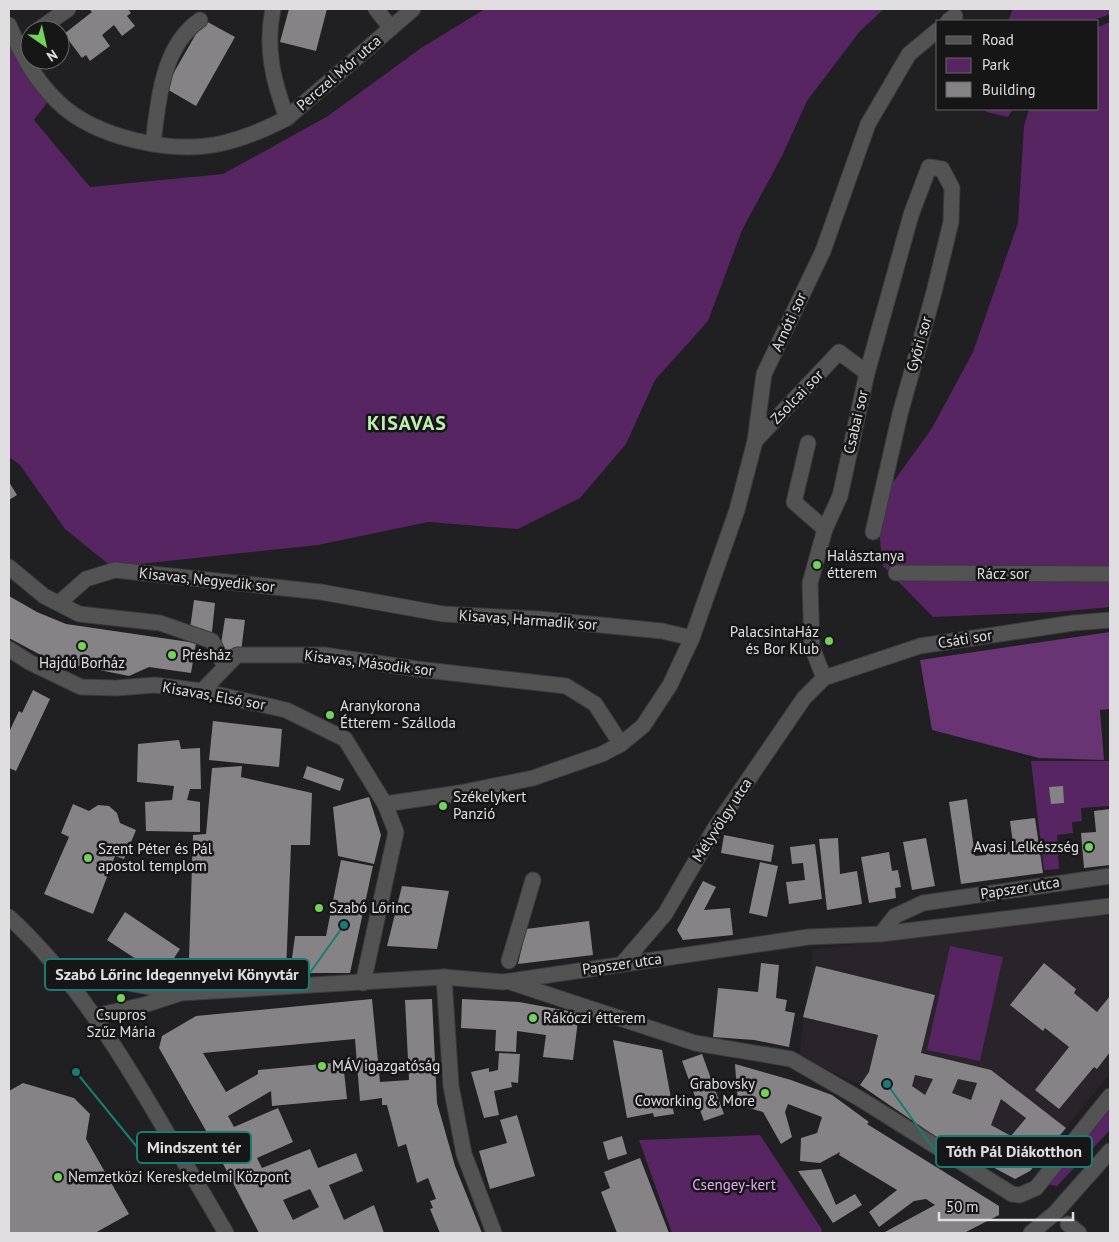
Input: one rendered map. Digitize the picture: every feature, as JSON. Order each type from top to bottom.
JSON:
[{"type":"street","points":[[52,20],[68,9]]},
{"type":"street","name":"Perczel Mór utca","points":[[274,9],[268,33],[274,85],[286,118]]},
{"type":"street","name":"Perczel Mór utca","points":[[376,9],[391,28]]},
{"type":"street","name":"Perczel Mór utca","points":[[9,25],[17,45],[31,70],[58,103],[94,126],[134,142],[178,146],[221,143],[264,130],[286,118],[413,9]]},
{"type":"street","points":[[153,144],[160,89],[178,43],[188,28],[200,20]]},
{"type":"street","name":"Arnóti sor","points":[[385,804],[459,793],[533,778],[602,754],[620,744],[643,726],[670,685],[692,638],[737,510],[755,441],[764,374],[823,251],[868,124],[909,54],[936,32]]},
{"type":"street","name":"Csabai sor","points":[[824,678],[812,647],[810,583],[825,529],[840,496],[868,373],[911,215],[929,168]]},
{"type":"street","name":"Győri sor","points":[[873,532],[900,414],[934,292],[951,222],[952,188],[942,169],[929,168]]},
{"type":"street","name":"Zsolcai sor","points":[[755,441],[840,352],[868,373]]},
{"type":"street","points":[[808,443],[794,502],[825,529]]},
{"type":"street","points":[[9,567],[44,596],[79,614],[160,623],[212,640],[225,667]]},
{"type":"street","name":"Kisavas, Negyedik sor","points":[[59,603],[86,579],[115,570],[321,592],[365,600]]},
{"type":"street","name":"Rácz sor","points":[[896,573],[1110,574]]},
{"type":"street","name":"Kisavas, Harmadik sor","points":[[365,600],[443,614],[548,620],[662,631],[692,638]]},
{"type":"street","name":"Csáti sor","points":[[824,678],[920,646],[1073,623],[1110,620]]},
{"type":"street","name":"Kisavas, Első sor","points":[[9,649],[29,662],[81,687],[116,688],[155,685],[202,691],[286,710],[345,739],[385,804],[396,832],[363,983]]},
{"type":"street","name":"Kisavas, Második sor","points":[[202,691],[236,655],[324,655],[417,669],[566,686],[595,704],[620,744]]},
{"type":"street","name":"Mélyvölgy utca","points":[[622,964],[665,914],[715,828],[804,698],[824,678]]},
{"type":"street","name":"Papszer utca","points":[[881,934],[895,916],[923,903],[1110,876]]},
{"type":"street","points":[[509,961],[533,880]]},
{"type":"street","name":"Papszer utca","points":[[181,993],[260,986],[363,983],[444,977],[509,981],[808,937],[881,934],[1110,906]]},
{"type":"street","points":[[9,917],[61,971],[95,1016],[122,1056],[226,1233]]},
{"type":"street","points":[[61,971],[181,993]]},
{"type":"street","points":[[444,977],[451,1086],[464,1154],[494,1233]]},
{"type":"street","points":[[509,981],[695,1043],[792,1059],[862,1100],[1012,1194],[1020,1196],[1036,1188],[1110,1096]]},
{"type":"street","points":[[95,1016],[144,1005],[181,993]]},
{"type":"street","points":[[1031,1233],[1055,1213],[1110,1151]]},
{"type":"shaded area","points":[[1110,632],[1110,709],[1100,710],[1104,760],[1039,758],[932,730],[920,660]]},
{"type":"shaded area","points":[[1110,915],[1110,1074],[1030,1171],[1015,1179],[935,1136],[860,1085],[799,1056],[813,949]]},
{"type":"green space","points":[[485,9],[884,9],[860,31],[807,101],[782,156],[742,230],[708,321],[655,380],[626,444],[580,498],[518,529],[428,522],[318,545],[112,567],[65,529],[20,465],[9,457],[9,25],[20,43],[20,70],[36,70],[52,96],[34,120],[90,187],[223,174],[328,116],[421,48]]},
{"type":"green space","points":[[1013,9],[1110,9],[1110,14],[1095,20],[1008,20]]},
{"type":"green space","points":[[1110,22],[1110,607],[1056,612],[933,617],[883,566],[876,506],[932,428],[973,352],[1018,223],[1024,126],[1029,110],[1099,110],[1099,27]]},
{"type":"green space","points":[[987,110],[1012,110],[1008,117],[986,112]]},
{"type":"green space","points":[[1031,761],[1110,761],[1110,806],[1081,808],[1082,821],[1072,822],[1073,833],[1057,835],[1059,869],[1044,870]]},
{"type":"green space","points":[[950,946],[1003,957],[980,1061],[927,1050]]},
{"type":"green space","points":[[1110,1104],[1110,1130],[1057,1186],[1046,1184]]},
{"type":"green space","name":"Csengey-kert","points":[[760,1135],[821,1228],[822,1233],[672,1233],[639,1140]]},
{"type":"building","points":[[89,9],[128,9],[131,13],[127,16],[135,26],[122,36],[114,25],[102,35],[110,46],[90,61],[86,55],[82,58],[70,42],[70,29],[92,12]]},
{"type":"building","points":[[289,9],[327,9],[316,51],[280,42]]},
{"type":"building","points":[[204,20],[235,37],[196,106],[165,88]]},
{"type":"building","points":[[9,482],[17,495],[9,500]]},
{"type":"building","points":[[9,596],[37,612],[66,624],[196,643],[191,673],[149,667],[129,676],[50,660],[9,638]]},
{"type":"building","points":[[194,600],[215,603],[212,632],[190,629]]},
{"type":"building","points":[[225,618],[245,620],[241,652],[220,650]]},
{"type":"building","points":[[33,690],[50,699],[16,771],[9,768],[9,732],[19,711],[22,713]]},
{"type":"building","points":[[213,721],[282,729],[279,767],[209,760]]},
{"type":"building","points":[[179,740],[181,749],[200,748],[201,789],[190,789],[187,800],[200,802],[200,832],[146,831],[145,802],[172,800],[174,786],[137,782],[138,744]]},
{"type":"building","points":[[242,766],[241,777],[312,793],[310,845],[291,845],[286,973],[235,971],[238,965],[189,958],[193,835],[206,834],[212,768]]},
{"type":"building","points":[[307,766],[344,779],[340,791],[303,778]]},
{"type":"building","points":[[1063,786],[1064,803],[1051,804],[1049,787]]},
{"type":"building","points":[[369,797],[381,835],[374,864],[338,856],[333,807]]},
{"type":"building","points":[[967,799],[975,856],[986,855],[986,850],[1001,847],[1002,853],[1014,851],[1010,821],[1035,818],[1043,873],[961,884],[949,802]]},
{"type":"building","name":"Szent Péter és Pál apostol templom","points":[[73,804],[89,811],[98,805],[109,806],[117,813],[120,823],[136,830],[124,859],[115,856],[93,914],[44,894],[69,837],[61,833]]},
{"type":"building","points":[[1110,809],[1110,865],[1084,868],[1081,833],[1096,832],[1094,811]]},
{"type":"building","points":[[724,835],[774,845],[771,862],[721,853]]},
{"type":"building","points":[[838,838],[840,874],[857,871],[862,904],[827,910],[819,839]]},
{"type":"building","points":[[926,838],[935,886],[912,890],[903,842]]},
{"type":"building","points":[[815,844],[822,899],[789,904],[786,882],[805,880],[803,863],[792,864],[790,847]]},
{"type":"building","points":[[889,852],[892,871],[898,870],[901,887],[895,888],[896,898],[869,903],[861,857]]},
{"type":"building","points":[[341,860],[373,866],[350,973],[290,973],[295,936],[326,936]]},
{"type":"building","points":[[760,862],[778,866],[767,917],[749,913]]},
{"type":"building","points":[[703,881],[716,887],[704,910],[730,908],[733,935],[683,940],[677,930]]},
{"type":"building","points":[[402,886],[449,891],[437,949],[387,946]]},
{"type":"building","points":[[125,912],[180,949],[162,976],[107,940]]},
{"type":"building","points":[[589,921],[593,955],[518,964],[526,929]]},
{"type":"building","points":[[761,963],[779,965],[776,998],[787,1000],[785,1011],[795,1013],[789,1047],[754,1040],[713,1037],[718,988],[758,992]]},
{"type":"building","points":[[1044,963],[1076,989],[1074,993],[1097,1012],[1110,996],[1110,1052],[1097,1069],[1094,1067],[1059,1109],[1035,1090],[1069,1047],[1045,1028],[1043,1031],[1010,1005]]},
{"type":"building","points":[[816,966],[935,995],[921,1053],[991,1070],[1066,1128],[1030,1171],[1015,1179],[935,1136],[860,1085],[869,1072],[878,1035],[803,1017]],"holes":[[[915,1075],[933,1079],[925,1095],[912,1086]],[[958,1079],[977,1083],[971,1100],[952,1093]],[[1001,1099],[1026,1118],[1011,1136],[991,1125]]]},
{"type":"building","points":[[372,999],[380,1082],[409,1080],[405,1000],[432,999],[437,1103],[455,1166],[482,1233],[440,1233],[430,1209],[433,1208],[430,1201],[436,1199],[428,1178],[417,1183],[406,1144],[398,1147],[387,1105],[382,1105],[382,1098],[360,1101],[355,1039],[203,1053],[226,1092],[258,1074],[258,1070],[343,1062],[347,1099],[272,1106],[271,1091],[228,1116],[234,1127],[278,1108],[293,1142],[257,1158],[262,1168],[310,1149],[318,1168],[356,1153],[363,1171],[329,1185],[344,1220],[374,1205],[384,1233],[259,1233],[205,1129],[159,1048],[162,1036],[196,1016]],"holes":[[[310,1189],[319,1207],[293,1220],[283,1200]]]},
{"type":"building","points":[[462,999],[519,1002],[579,1013],[573,1060],[543,1057],[546,1035],[517,1031],[516,1052],[495,1051],[496,1030],[461,1028]]},
{"type":"building","points":[[613,1040],[662,1050],[674,1114],[654,1117],[653,1113],[627,1118]]},
{"type":"building","points":[[499,1053],[520,1054],[518,1083],[511,1082],[512,1087],[494,1091],[499,1115],[484,1118],[471,1072],[489,1068],[489,1072],[498,1070]]},
{"type":"building","points":[[702,1054],[724,1114],[704,1121],[682,1061]]},
{"type":"building","points":[[735,1064],[791,1080],[832,1095],[869,1122],[867,1124],[999,1206],[999,1215],[964,1233],[883,1233],[935,1205],[926,1199],[914,1201],[879,1227],[869,1212],[897,1190],[839,1155],[840,1152],[820,1163],[800,1161],[801,1138],[817,1133],[822,1117],[788,1104],[785,1112],[792,1137],[781,1144],[763,1112],[738,1105]]},
{"type":"building","name":"Nemzetközi Kereskedelmi Központ","points":[[23,1083],[74,1098],[90,1114],[86,1139],[129,1214],[95,1233],[9,1233],[9,1091]]},
{"type":"building","points":[[517,1115],[535,1176],[490,1189],[479,1151],[507,1143],[500,1120]]},
{"type":"building","points":[[622,1136],[627,1154],[608,1160],[603,1142]]},
{"type":"building","points":[[640,1158],[669,1233],[617,1233],[601,1192],[610,1188],[604,1172]]},
{"type":"building","points":[[821,1169],[836,1205],[855,1194],[862,1205],[833,1223],[798,1171]]},
{"type":"place","name":"Halásztanya étterem","points":[[817,565]]},
{"type":"place","name":"PalacsintaHáz és Bor Klub","points":[[829,641]]},
{"type":"place","name":"Hajdú Borház","points":[[82,646]]},
{"type":"place","name":"Présház","points":[[172,655]]},
{"type":"place","name":"Aranykorona Étterem - Szálloda","points":[[330,715]]},
{"type":"place","name":"Székelykert Panzió","points":[[443,806]]},
{"type":"place","name":"Avasi Lelkészség","points":[[1089,847]]},
{"type":"place","name":"Szent Péter és Pál apostol templom","points":[[88,858]]},
{"type":"place","name":"Szabó Lőrinc","points":[[319,908]]},
{"type":"place","name":"Szabó Lőrinc Idegennyelvi Könyvtár","points":[[344,925]]},
{"type":"place","name":"Csupros Szűz Mária","points":[[121,998]]},
{"type":"place","name":"Rákóczi étterem","points":[[533,1018]]},
{"type":"place","name":"MÁV igazgatóság","points":[[322,1066]]},
{"type":"place","name":"Mindszent tér","points":[[76,1072]]},
{"type":"place","name":"Tóth Pál Diákotthon","points":[[887,1084]]},
{"type":"place","name":"Grabovsky Coworking & More","points":[[765,1093]]},
{"type":"place","name":"Nemzetközi Kereskedelmi Központ","points":[[58,1177]]},
{"type":"district","name":"KISAVAS","points":[[407,423]]}]
